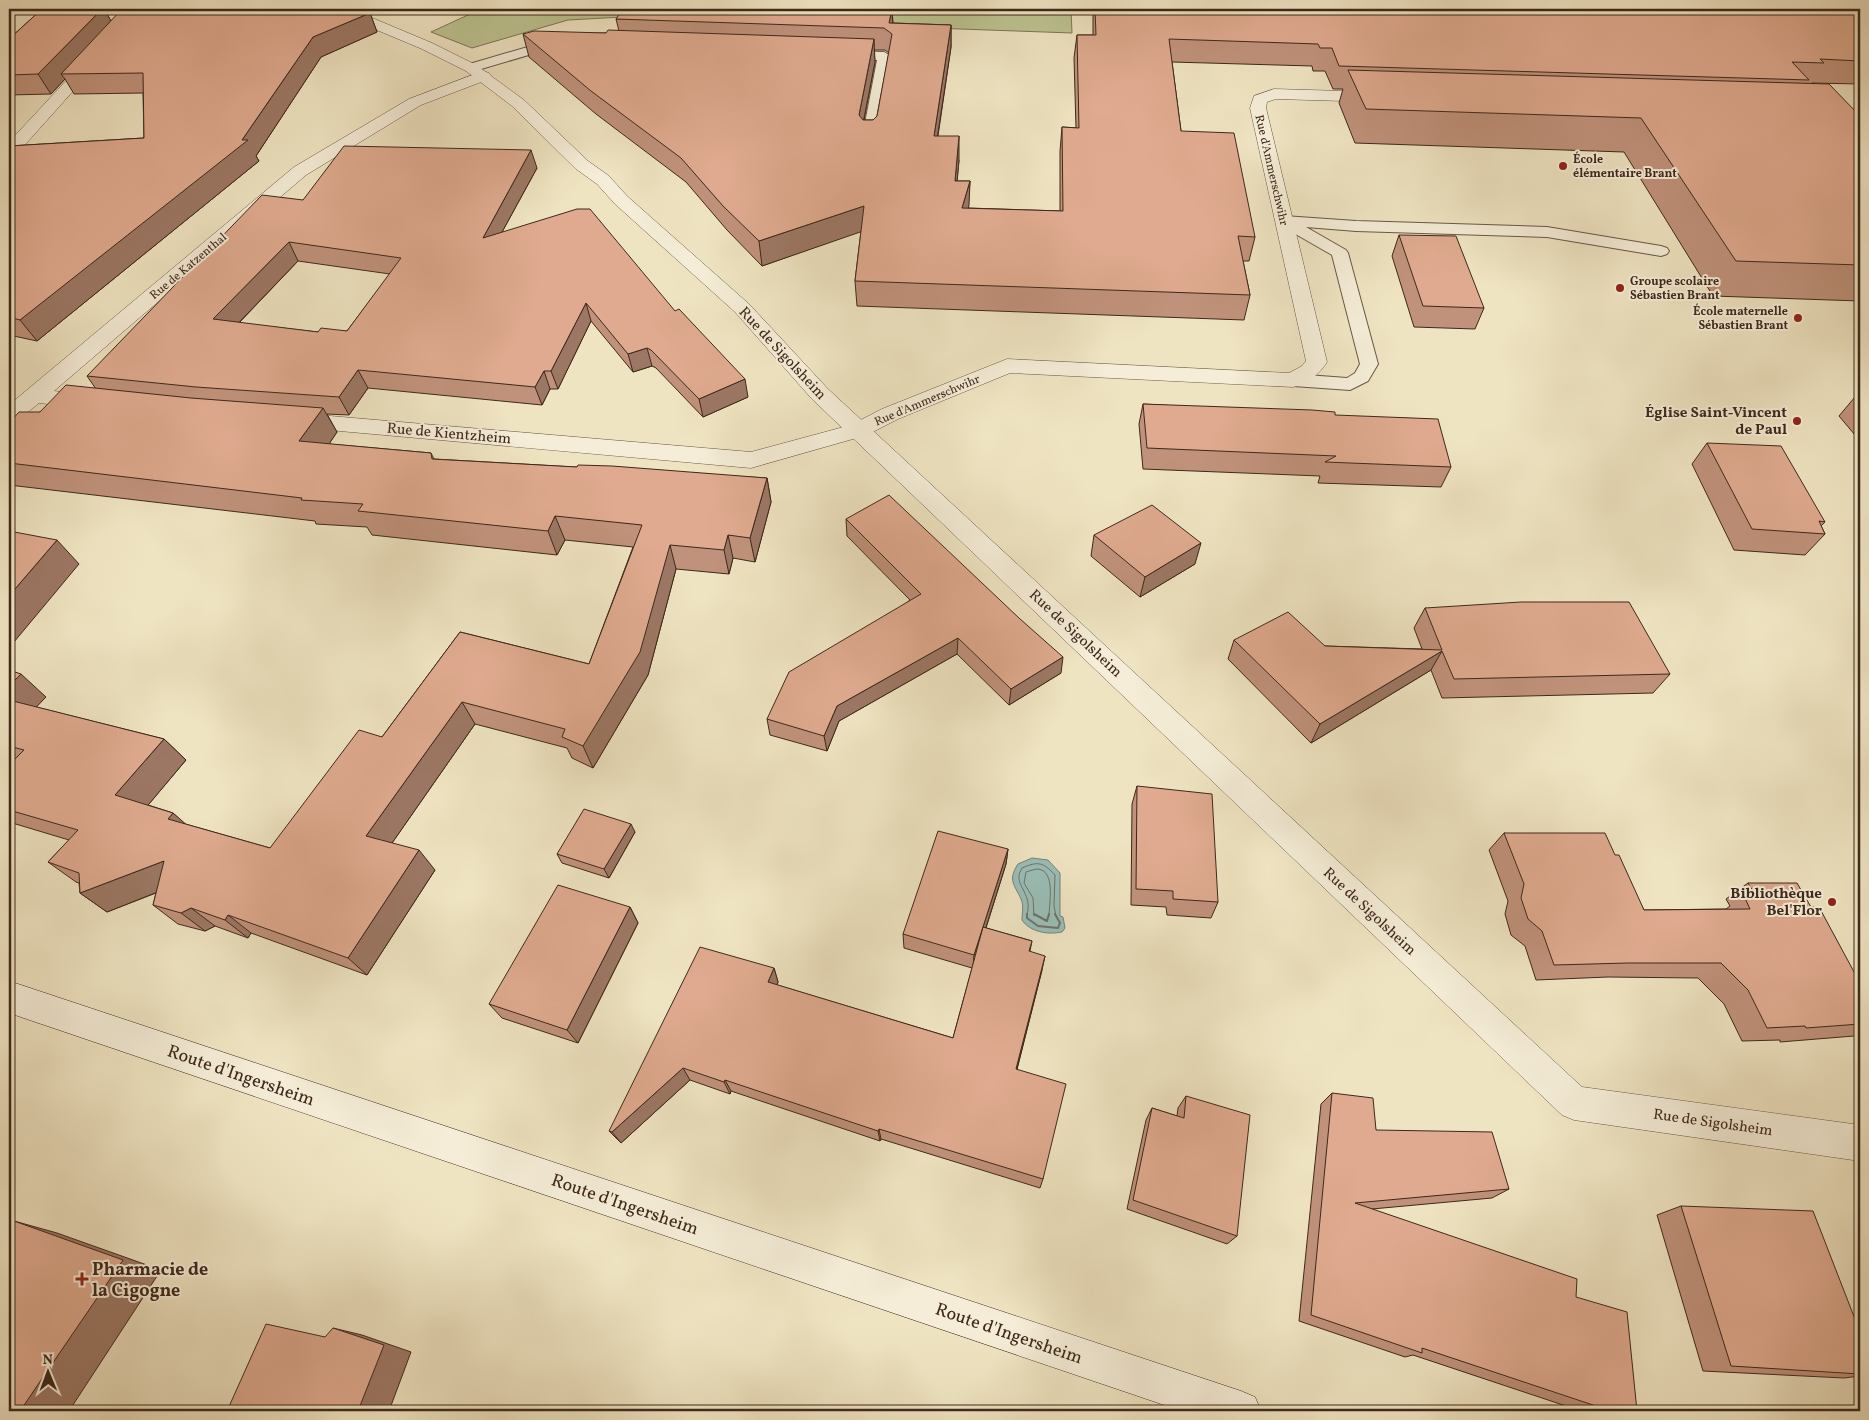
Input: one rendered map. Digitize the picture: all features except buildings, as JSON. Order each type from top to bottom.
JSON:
[{"type":"street","points":[[100,9],[182,11],[189,9]]},
{"type":"street","name":"Rue de Sigolsheim","points":[[339,9],[427,46],[477,72],[518,103],[582,165],[603,180],[621,200],[742,308],[820,394],[1574,1103],[1860,1142]]},
{"type":"street","points":[[127,24],[140,10]]},
{"type":"street","points":[[9,152],[107,45]]},
{"type":"street","name":"Rue de Katzenthal","points":[[9,416],[300,171],[415,102],[477,72]]},
{"type":"street","name":"Rue d'Ammerschwihr","points":[[859,430],[890,414],[1007,366],[1293,380],[1309,371],[1317,362],[1258,108],[1260,99],[1274,94],[1393,98]]},
{"type":"street","points":[[35,396],[112,404]]},
{"type":"street","name":"Rue de Kientzheim","points":[[274,419],[751,460],[859,430]]},
{"type":"street","name":"Route d'Ingersheim","points":[[9,997],[1242,1411]]},
{"type":"lane","points":[[477,72],[548,44],[578,46]]},
{"type":"lane","points":[[825,54],[884,56],[870,139]]},
{"type":"lane","points":[[1284,222],[1547,232],[1661,251]]},
{"type":"lane","points":[[1284,222],[1340,253],[1369,364],[1362,376],[1350,384],[1293,380]]},
{"type":"green space","points":[[481,9],[1071,9],[1072,33],[623,17],[568,20],[472,48],[431,32]]},
{"type":"water","points":[[1032,858],[1048,860],[1060,873],[1060,916],[1063,917],[1065,928],[1062,932],[1040,932],[1025,924],[1022,920],[1021,899],[1013,883],[1013,875],[1018,864]]},
{"type":"place","name":"École élémentaire Brant","points":[[1563,166]]},
{"type":"place","name":"Groupe scolaire Sébastien Brant","points":[[1620,288]]},
{"type":"place","name":"École maternelle Sébastien Brant","points":[[1798,318]]},
{"type":"place","name":"Église Saint-Vincent de Paul","points":[[1797,421]]},
{"type":"place","name":"Bibliothèque Bel'Flor","points":[[1832,902]]},
{"type":"place","name":"Pharmacie de la Cigogne","points":[[82,1279]]}]
